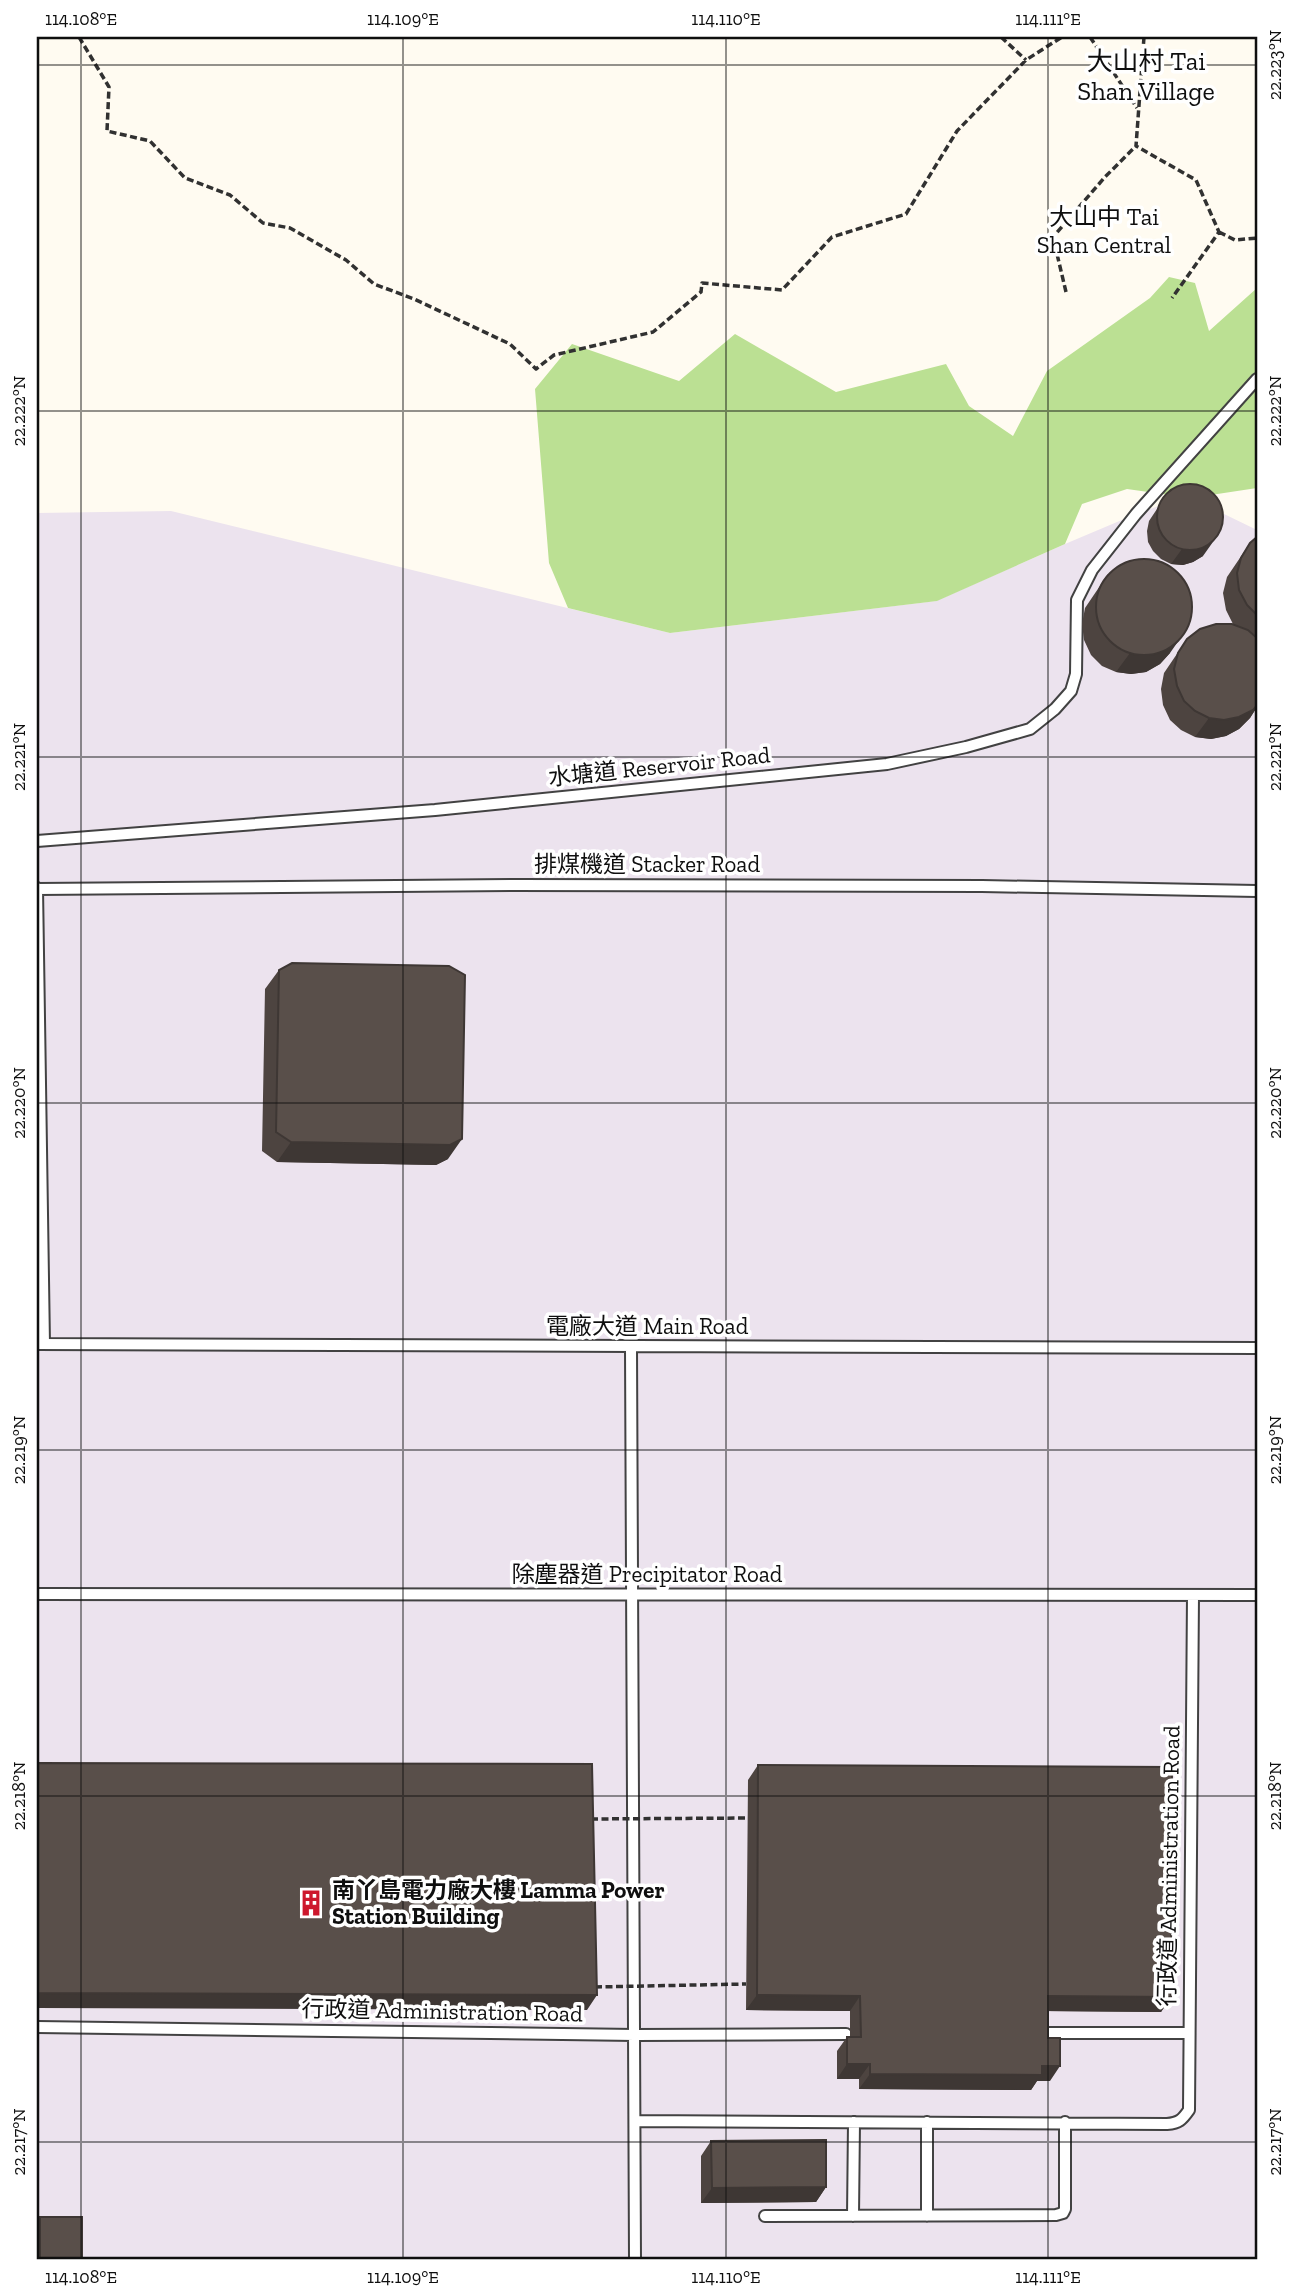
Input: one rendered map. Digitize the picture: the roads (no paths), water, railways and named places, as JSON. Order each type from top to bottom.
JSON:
[{"type":"lane","name":"水塘道 Reservoir Road","points":[[37,841],[435,810],[887,764],[966,747],[1030,729],[1055,709],[1071,691],[1076,674],[1077,600],[1092,570],[1136,514],[1257,379]]},
{"type":"lane","name":"排煤機道 Stacker Road","points":[[37,888],[748,885],[1257,891]]},
{"type":"lane","points":[[37,888],[41,1344]]},
{"type":"lane","name":"電廠大道 Main Road","points":[[41,1344],[1257,1348]]},
{"type":"lane","points":[[631,1348],[635,2259]]},
{"type":"lane","name":"除塵器道 Precipitator Road","points":[[37,1594],[1257,1595]]},
{"type":"lane","name":"行政道 Administration Road","points":[[1043,2033],[1189,2033],[1192,1595]]},
{"type":"lane","name":"行政道 Administration Road","points":[[37,2027],[635,2035],[846,2034]]},
{"type":"lane","points":[[635,2121],[1178,2123],[1189,2110],[1189,2033]]},
{"type":"lane","points":[[853,2216],[854,2122]]},
{"type":"lane","points":[[926,2122],[927,2216]]},
{"type":"lane","points":[[765,2216],[1063,2213],[1065,2122]]},
{"type":"place","name":"南丫島電力廠大樓 Lamma Power Station Building","points":[[311,1903]]},
{"type":"district","name":"大山村 Tai Shan Village","points":[[1146,76]]},
{"type":"district","name":"大山中 Tai Shan Central","points":[[1104,230]]}]
